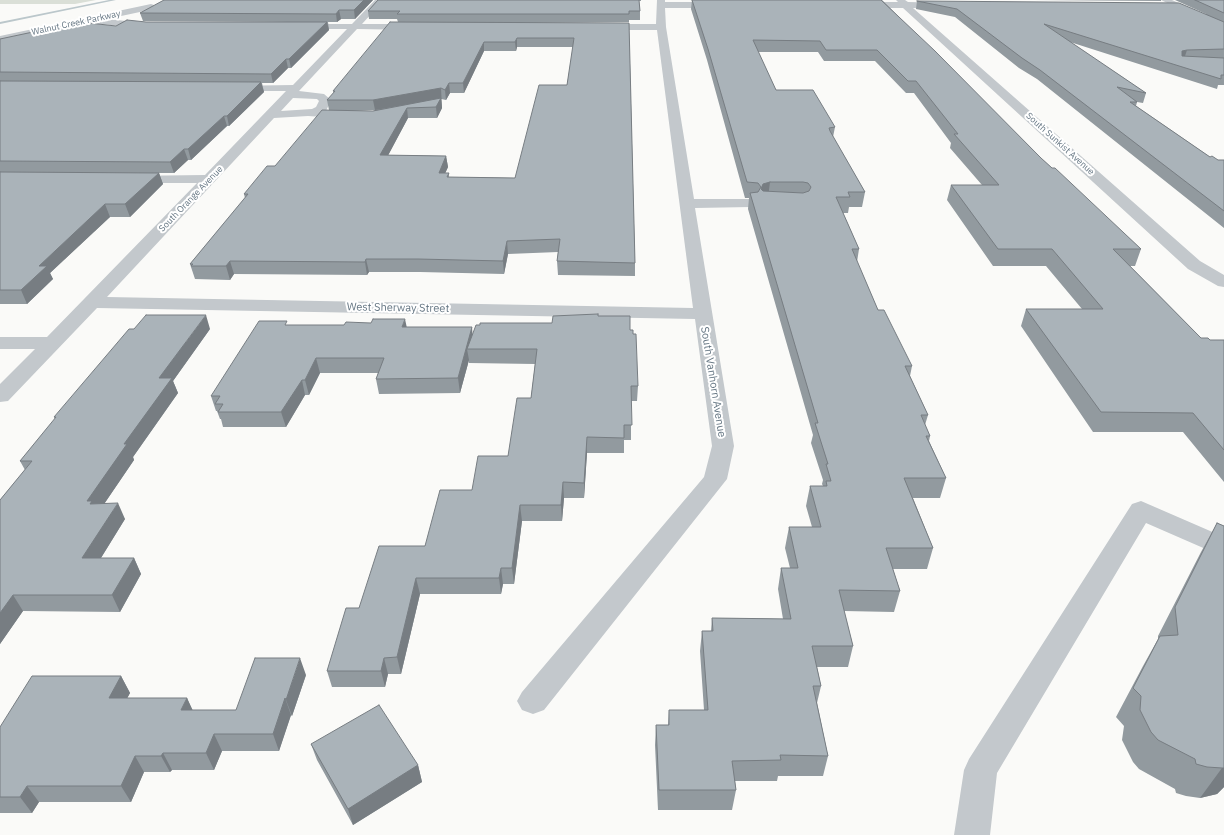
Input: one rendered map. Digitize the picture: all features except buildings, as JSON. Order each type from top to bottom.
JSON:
[{"type":"street","name":"South Orange Avenue","points":[[0,396],[271,115],[353,26],[380,0]]},
{"type":"street","points":[[1165,0],[1224,27]]},
{"type":"street","points":[[850,5],[902,2],[951,5]]},
{"type":"street","name":"South Sunkist Avenue","points":[[902,2],[1194,265],[1224,282]]},
{"type":"street","points":[[661,3],[732,5]]},
{"type":"street","name":"South Vanhorn Avenue","points":[[533,701],[715,479],[723,446],[661,27],[661,3]]},
{"type":"street","points":[[1155,6],[1178,6]]},
{"type":"street","name":"Walnut Creek Parkway","points":[[0,39],[151,7]]},
{"type":"street","points":[[90,20],[164,26]]},
{"type":"street","points":[[290,26],[424,27]]},
{"type":"street","points":[[590,27],[661,27]]},
{"type":"street","points":[[223,88],[292,91],[325,98],[321,109],[310,113]]},
{"type":"street","points":[[271,115],[310,113],[361,116]]},
{"type":"street","points":[[116,179],[209,179]]},
{"type":"street","points":[[688,204],[751,203]]},
{"type":"street","name":"West Sherway Street","points":[[92,302],[703,314]]},
{"type":"street","points":[[0,343],[50,343]]},
{"type":"street","points":[[972,835],[981,770],[1141,510],[1224,548]]},
{"type":"shaded area","points":[[0,0],[96,0],[75,4],[0,4]]},
{"type":"waterway","points":[[0,23],[114,0]]}]
